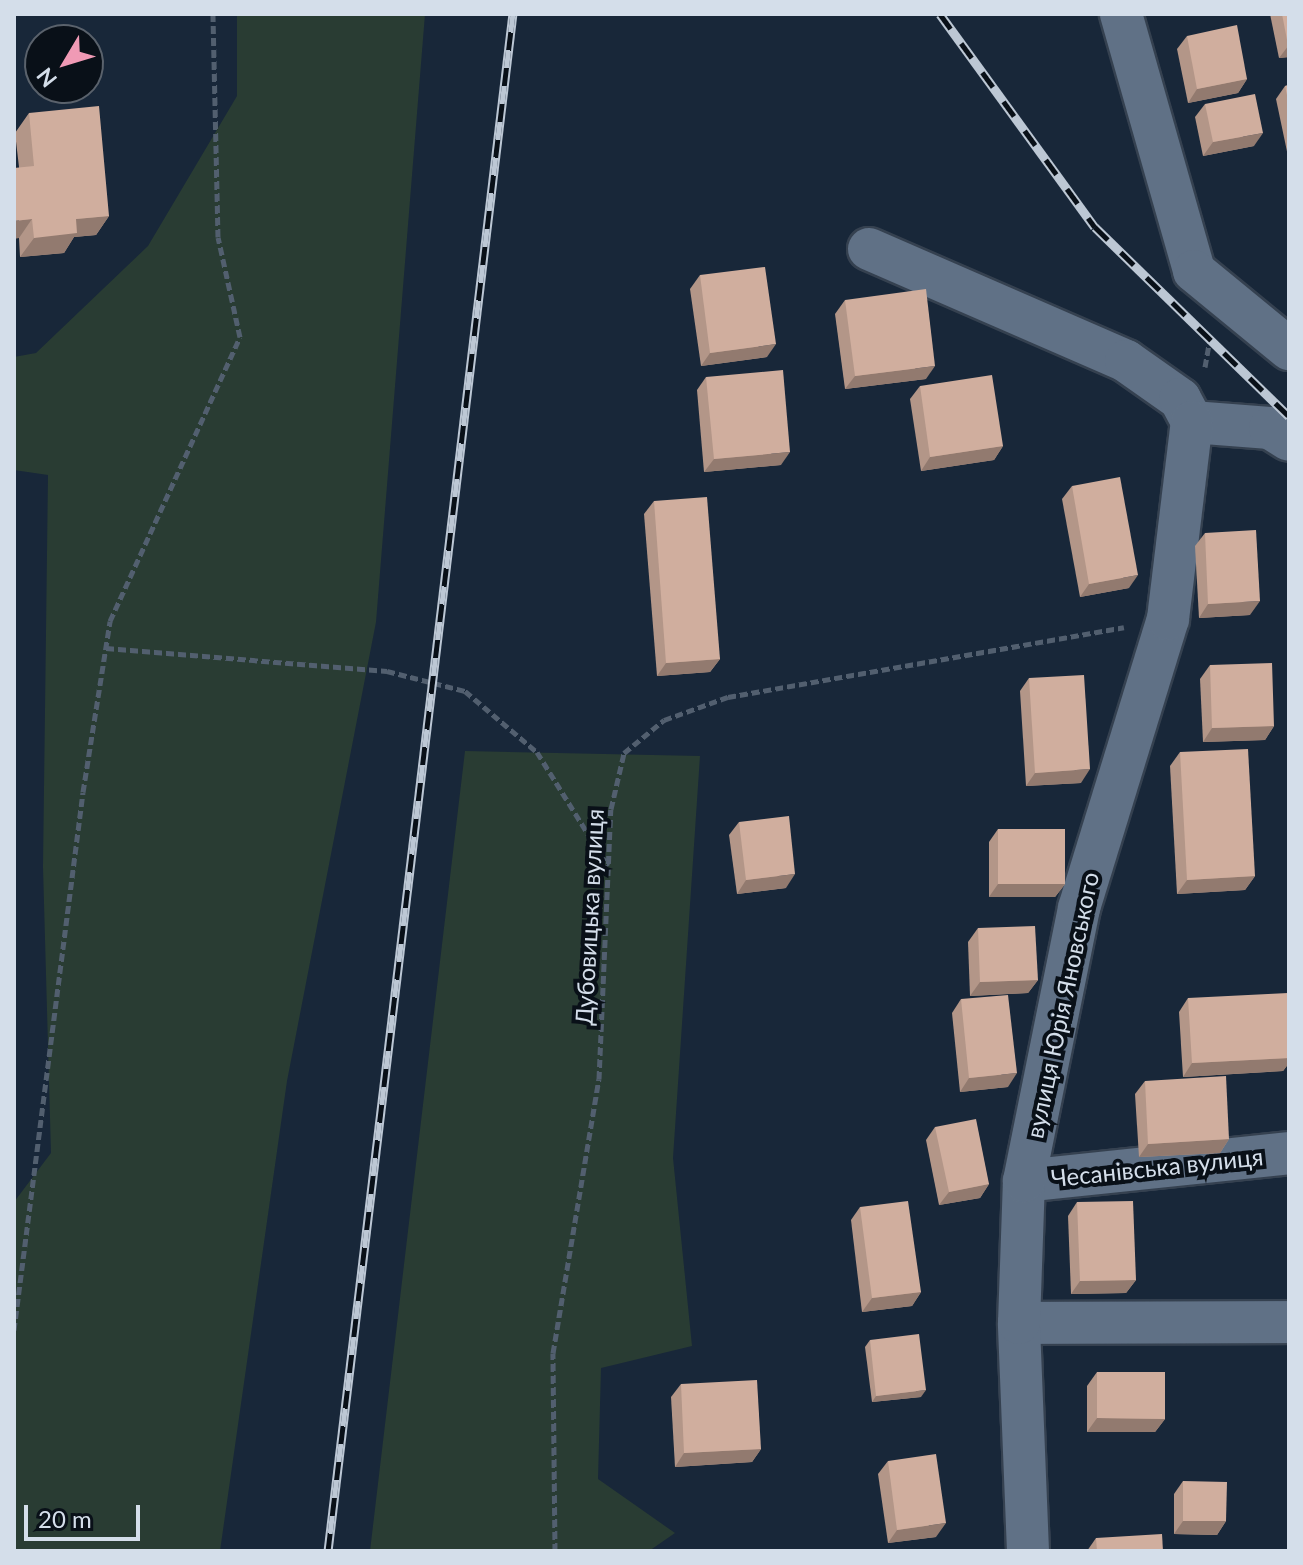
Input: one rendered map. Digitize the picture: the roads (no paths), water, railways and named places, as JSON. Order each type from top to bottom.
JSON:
[{"type":"street","points":[[1121,14],[1194,271],[1289,349]]},
{"type":"street","points":[[869,249],[1126,361],[1186,411],[1270,428],[1289,440]]},
{"type":"street","name":"вулиця Юрія Яновського","points":[[1028,1551],[1019,1323],[1024,1181],[1079,908],[1168,619],[1186,411]]},
{"type":"street","name":"Чесанівська вулиця","points":[[1024,1181],[1289,1153]]},
{"type":"street","points":[[1019,1323],[1289,1322]]},
{"type":"railway","points":[[328,1551],[513,14]]},
{"type":"railway","points":[[940,14],[1095,227],[1289,416]]}]
